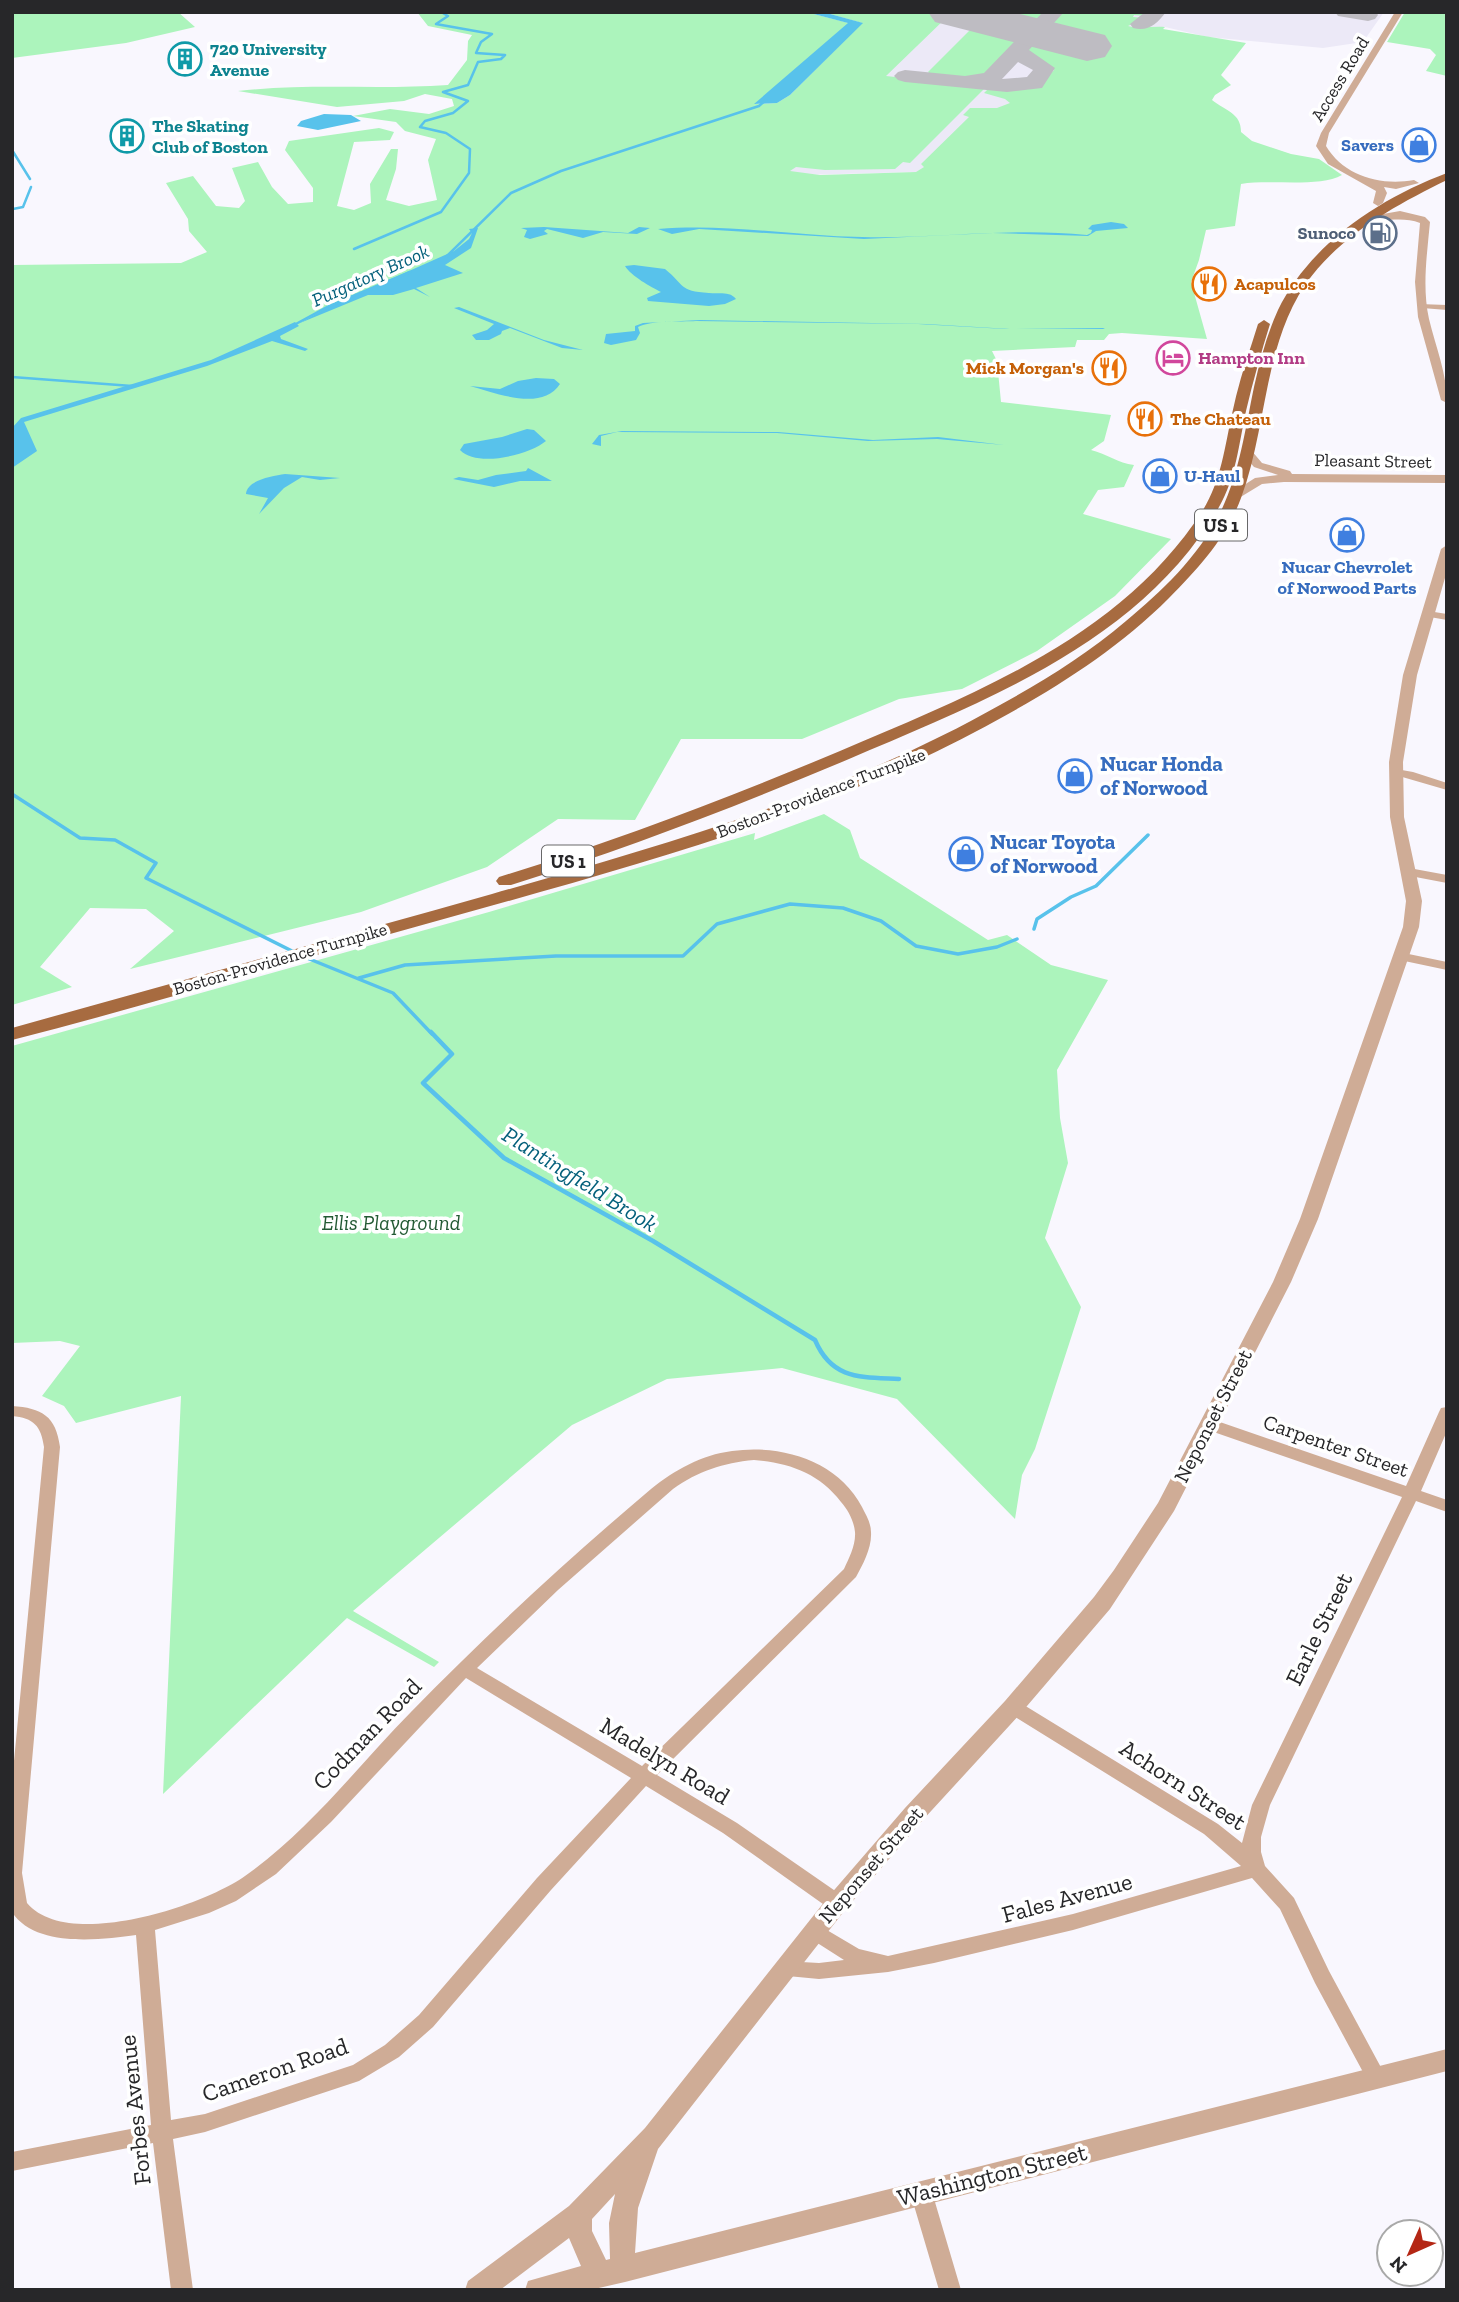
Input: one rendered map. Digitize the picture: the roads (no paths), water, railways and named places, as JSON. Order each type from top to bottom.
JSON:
[{"type":"main road","name":"Boston-Providence Turnpike","points":[[12,1022],[698,840],[868,778],[945,743],[1000,713],[1103,647],[1152,606],[1178,579],[1222,524],[1234,497],[1276,330],[1299,285],[1325,253],[1374,210],[1414,183],[1447,169]]},
{"type":"main road","name":"Boston-Providence Turnpike","points":[[302,947],[579,858],[724,805],[834,760],[962,704],[1048,659],[1121,610],[1161,573],[1190,540],[1220,490],[1242,399],[1270,309],[1305,258],[1338,229],[1447,176]]},
{"type":"main road","points":[[834,760],[868,778]]},
{"type":"main road","name":"Boston-Providence Turnpike","points":[[12,1034],[272,955]]},
{"type":"street","name":"Access Road","points":[[1399,12],[1325,133],[1321,146],[1331,162],[1369,183],[1396,186],[1414,183]]},
{"type":"street","points":[[1369,183],[1382,192],[1374,210],[1422,219]]},
{"type":"street","points":[[1401,198],[1402,207],[1425,222],[1420,282],[1422,306],[1425,330],[1447,400]]},
{"type":"street","points":[[1422,306],[1447,308]]},
{"type":"street","name":"Pleasant Street","points":[[1247,452],[1264,469],[1299,477]]},
{"type":"street","name":"Pleasant Street","points":[[1234,497],[1259,481],[1299,477],[1447,479]]},
{"type":"street","name":"Neponset Street","points":[[478,2290],[578,2215],[654,2136],[837,1903],[913,1815],[1013,1707],[1102,1603],[1167,1506],[1211,1425],[1238,1365],[1282,1282],[1309,1219],[1411,927],[1414,901],[1396,817],[1396,772],[1410,675],[1438,615],[1447,549]]},
{"type":"street","points":[[1396,772],[1447,787]]},
{"type":"street","points":[[1409,873],[1447,879]]},
{"type":"street","points":[[1399,956],[1447,966]]},
{"type":"street","name":"Codman Road","points":[[12,1411],[29,1412],[43,1420],[51,1431],[52,1447],[16,1773],[13,1874],[17,1899],[23,1911],[36,1920],[60,1928],[89,1932],[145,1925],[181,1916],[249,1884],[289,1851],[463,1668],[558,1579],[689,1471],[733,1455],[762,1455],[808,1466],[832,1479],[852,1506],[863,1533],[860,1552],[850,1573],[643,1777]]},
{"type":"street","name":"Earle Street","points":[[1256,1869],[1250,1852],[1253,1828],[1261,1805],[1411,1494],[1447,1412]]},
{"type":"street","name":"Carpenter Street","points":[[1211,1425],[1447,1506]]},
{"type":"street","name":"Madelyn Road","points":[[463,1668],[730,1828],[837,1903]]},
{"type":"street","name":"Achorn Street","points":[[1013,1707],[1211,1829],[1241,1853],[1287,1905],[1377,2079]]},
{"type":"street","name":"Cameron Road","points":[[12,2162],[205,2123],[359,2072],[392,2051],[426,2021],[544,1884],[643,1777]]},
{"type":"street","name":"Fales Avenue","points":[[784,1969],[820,1971],[888,1964],[972,1948],[1180,1894],[1256,1869]]},
{"type":"street","name":"Forbes Avenue","points":[[145,1925],[162,2130],[182,2290]]},
{"type":"street","name":"Fales Avenue","points":[[815,1931],[855,1955],[888,1964]]},
{"type":"street","name":"Washington Street","points":[[538,2290],[1447,2060]]},
{"type":"street","name":"Neponset Street","points":[[612,2272],[620,2250],[620,2228],[630,2186],[654,2136]]},
{"type":"street","points":[[921,2192],[950,2290]]},
{"type":"street","points":[[578,2215],[579,2231],[612,2272]]},
{"type":"water","points":[[806,12],[823,12],[863,23],[790,95],[777,103],[754,104],[848,23]]},
{"type":"water","points":[[324,114],[351,115],[361,121],[318,130],[297,126],[301,121]]},
{"type":"water","points":[[1111,222],[1124,224],[1128,228],[1096,231],[1088,236],[993,233],[1087,235],[1091,233],[1092,230],[1088,229],[1092,225]]},
{"type":"water","points":[[544,227],[628,233],[639,227],[650,228],[637,234],[603,232],[583,238],[547,229],[544,231],[548,234],[530,239],[524,237],[527,230],[521,228]]},
{"type":"water","points":[[478,228],[471,248],[445,265],[463,273],[416,288],[430,297],[414,289],[393,295],[368,295],[300,323],[328,307],[454,251],[469,239],[472,233],[469,229]]},
{"type":"water","points":[[709,228],[735,229],[862,237],[990,233],[864,239],[699,229],[672,234],[658,229]]},
{"type":"water","points":[[625,266],[665,269],[692,291],[728,294],[736,299],[709,306],[648,301],[647,298],[661,292],[636,277]]},
{"type":"water","points":[[459,307],[544,340],[583,350],[562,348],[510,328],[489,340],[476,340],[472,335],[487,330],[494,324],[454,308]]},
{"type":"water","points":[[700,320],[926,324],[1010,329],[918,324],[668,322]]},
{"type":"water","points":[[295,322],[299,326],[280,336],[281,339],[308,349],[305,351],[272,341],[207,366],[24,422],[37,451],[12,468],[12,428],[21,418],[211,360]]},
{"type":"water","points":[[665,322],[638,327],[640,333],[636,340],[611,345],[604,343],[606,334],[635,331],[635,326],[643,323]]},
{"type":"water","points":[[1103,328],[1105,329],[1010,329]]},
{"type":"water","points":[[554,379],[560,384],[542,397],[530,399],[505,396],[470,386],[500,389],[518,381]]},
{"type":"water","points":[[527,429],[534,430],[546,441],[528,451],[503,458],[478,458],[460,450],[464,444]]},
{"type":"water","points":[[622,431],[778,432],[873,440],[938,437],[1004,445],[937,439],[868,441],[777,433],[617,432],[601,436],[601,446],[592,444],[599,435]]},
{"type":"water","points":[[528,468],[552,481],[520,481],[494,487],[453,479],[459,477],[478,480],[526,471]]},
{"type":"water","points":[[285,474],[340,478],[320,480],[302,477],[284,488],[259,514],[268,498],[246,494],[247,489],[255,482]]},
{"type":"waterway","points":[[354,249],[441,212],[469,173],[470,149],[446,133],[420,127],[425,121],[453,113],[468,101],[443,92],[468,85],[478,62],[501,59],[505,55],[476,53],[481,42],[492,34],[436,24],[448,16],[441,12]]},
{"type":"waterway","name":"Purgatory Brook","points":[[447,256],[511,193],[561,171],[759,106],[766,100]]},
{"type":"waterway","points":[[12,150],[30,179]]},
{"type":"waterway","points":[[13,209],[23,207],[31,187]]},
{"type":"waterway","name":"Purgatory Brook","points":[[294,325],[327,307],[410,272]]},
{"type":"waterway","points":[[12,377],[132,386]]},
{"type":"waterway","name":"Plantingfield Brook","points":[[12,794],[80,838],[115,840],[156,863],[146,878],[294,952]]},
{"type":"waterway","points":[[1034,929],[1037,919],[1071,897],[1096,886],[1148,835]]},
{"type":"waterway","points":[[359,978],[405,965],[556,956],[683,956],[717,924],[790,904],[843,908],[881,921],[916,946],[958,954],[997,947],[1017,939]]},
{"type":"waterway","name":"Plantingfield Brook","points":[[302,956],[393,993],[432,1034]]},
{"type":"waterway","name":"Plantingfield Brook","points":[[431,1032],[452,1054],[423,1083],[504,1158],[653,1241],[815,1340],[830,1363],[839,1369],[860,1376],[899,1379]]},
{"type":"place","name":"720 University Avenue","points":[[185,59]]},
{"type":"place","name":"The Skating Club of Boston","points":[[127,136]]},
{"type":"place","name":"Savers","points":[[1419,145]]},
{"type":"place","name":"Sunoco","points":[[1380,233]]},
{"type":"place","name":"Acapulcos","points":[[1209,284]]},
{"type":"place","name":"Hampton Inn","points":[[1173,358]]},
{"type":"place","name":"Mick Morgan's","points":[[1109,368]]},
{"type":"place","name":"The Chateau","points":[[1145,419]]},
{"type":"place","name":"U-Haul","points":[[1160,476]]},
{"type":"place","name":"Nucar Chevrolet of Norwood Parts","points":[[1347,535]]},
{"type":"place","name":"Nucar Honda of Norwood","points":[[1075,776]]},
{"type":"place","name":"Nucar Toyota of Norwood","points":[[966,854]]},
{"type":"park label","name":"Ellis Playground","points":[[391,1223]]}]
